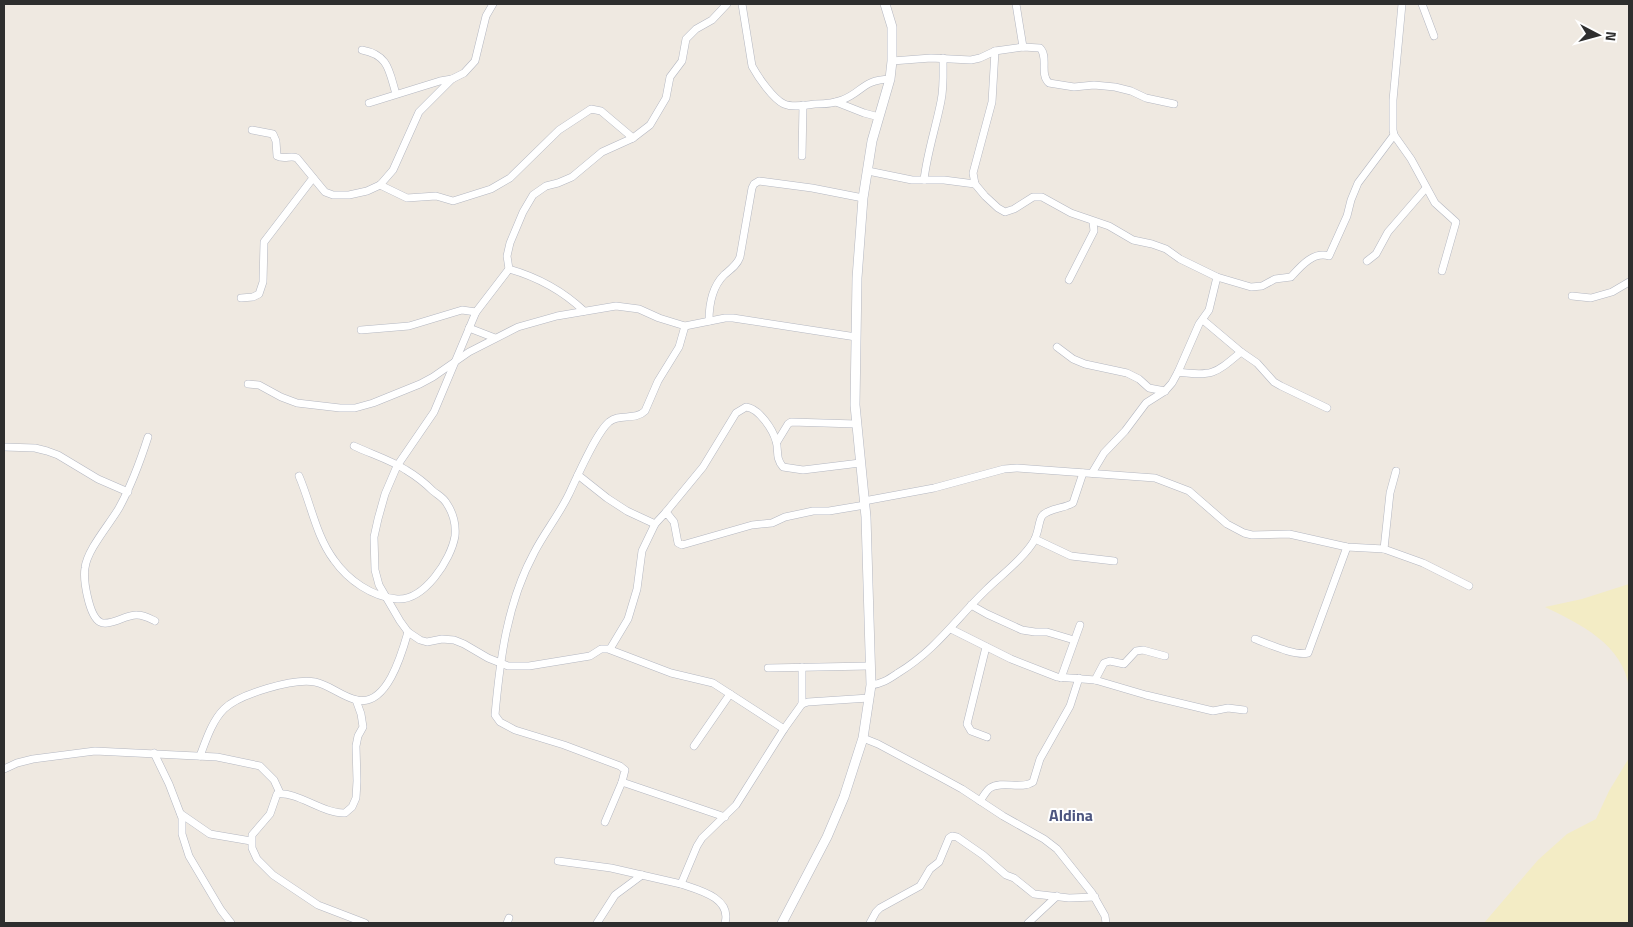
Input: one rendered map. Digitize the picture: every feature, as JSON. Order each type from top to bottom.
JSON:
[{"type":"street","points":[[252,130],[273,134],[278,156],[282,158],[297,158],[325,192],[333,195],[349,195],[367,191],[380,185],[393,170],[419,112],[452,79],[464,72],[475,61],[486,16],[493,4]]},
{"type":"street","points":[[727,4],[712,20],[696,29],[686,39],[682,60],[670,77],[664,102],[650,125],[633,138],[602,152],[572,177],[546,186],[533,195],[522,212],[507,256],[509,269],[476,312],[434,412],[398,466],[385,494],[374,537],[375,570],[379,585],[385,596],[408,632],[414,637],[427,642],[442,639],[454,640],[508,666],[529,666],[590,656],[601,649],[610,649],[671,673],[713,683],[784,729]]},
{"type":"street","points":[[742,4],[749,53],[754,70],[777,100],[787,105],[836,102],[846,98],[871,81],[890,79]]},
{"type":"street","points":[[782,923],[836,816],[863,738],[870,698],[864,503],[856,424],[857,270],[863,198],[872,142],[890,79],[892,62],[892,27],[885,4]]},
{"type":"street","points":[[1016,4],[1023,47]]},
{"type":"street","points":[[1402,4],[1392,130],[1394,136],[1411,159],[1435,203],[1456,222],[1442,271]]},
{"type":"street","points":[[1422,4],[1434,36]]},
{"type":"street","points":[[892,62],[914,59],[976,59],[995,51],[1023,47],[1040,48],[1045,79],[1049,83],[1074,87],[1094,85],[1115,88],[1131,91],[1146,98],[1174,104]]},
{"type":"street","points":[[362,50],[374,53],[385,62],[396,94]]},
{"type":"street","points":[[995,51],[992,102],[973,173],[975,184],[993,204],[1005,212],[1039,196],[1071,213],[1108,226],[1136,241],[1166,249],[1180,259],[1217,276],[1247,286],[1262,286],[1276,279],[1291,277],[1300,267],[1315,257],[1328,256],[1347,216],[1358,183],[1394,136]]},
{"type":"street","points":[[924,180],[926,162],[932,144],[941,99],[943,58]]},
{"type":"street","points":[[369,103],[440,80],[452,79]]},
{"type":"street","points":[[836,102],[855,110],[879,116]]},
{"type":"street","points":[[802,105],[802,156]]},
{"type":"street","points":[[380,185],[407,198],[436,196],[453,201],[492,189],[510,178],[559,130],[591,109],[601,111],[633,138]]},
{"type":"street","points":[[868,171],[912,180],[944,180],[975,184]]},
{"type":"street","points":[[241,298],[253,297],[259,294],[263,282],[264,242],[314,178]]},
{"type":"street","points":[[709,321],[710,305],[717,285],[740,257],[754,184],[759,182],[812,188],[863,198]]},
{"type":"street","points":[[1367,261],[1376,254],[1388,232],[1426,188]]},
{"type":"street","points":[[1069,280],[1094,231],[1093,222]]},
{"type":"street","points":[[509,269],[534,278],[554,289],[584,311]]},
{"type":"street","points":[[1092,473],[1104,453],[1125,431],[1148,401],[1165,391],[1172,383],[1209,310],[1217,276]]},
{"type":"street","points":[[1572,296],[1591,298],[1612,292],[1629,282]]},
{"type":"street","points":[[248,384],[259,385],[281,397],[297,402],[340,408],[355,408],[373,403],[433,377],[455,361],[518,327],[557,316],[616,306],[631,308],[685,326],[733,318],[856,337]]},
{"type":"street","points":[[361,330],[409,326],[462,310],[476,312]]},
{"type":"street","points":[[1203,320],[1257,363],[1274,382],[1327,408]]},
{"type":"street","points":[[605,822],[622,782],[624,768],[564,745],[515,730],[498,721],[495,715],[500,663],[508,622],[530,562],[565,502],[598,438],[609,422],[615,418],[641,415],[645,411],[658,381],[679,347],[685,326]]},
{"type":"street","points":[[469,328],[495,338]]},
{"type":"street","points":[[1057,347],[1063,353],[1085,364],[1127,373],[1139,379],[1149,388],[1165,391]]},
{"type":"street","points":[[1178,372],[1212,374],[1242,352]]},
{"type":"street","points":[[1148,401],[1149,388]]},
{"type":"street","points":[[610,649],[628,619],[637,589],[642,551],[655,524],[703,467],[731,421],[742,409],[749,407],[757,411],[770,428],[777,442]]},
{"type":"street","points":[[856,424],[791,422],[777,442],[776,450],[781,466],[786,468],[803,470],[860,463]]},
{"type":"street","points":[[148,438],[128,492],[91,552],[86,563],[85,576],[87,596],[95,617],[99,622],[111,622],[139,614],[155,621]]},
{"type":"street","points":[[299,476],[326,549],[351,580],[372,593],[398,599],[416,594],[428,584],[446,561],[455,537],[453,513],[446,501],[405,469],[354,446]]},
{"type":"street","points":[[4,447],[47,450],[98,479],[128,492]]},
{"type":"street","points":[[666,512],[674,522],[678,542],[682,545],[744,528],[772,523],[785,517],[813,511],[828,511],[934,488],[1004,469],[1032,468],[1151,477],[1189,491],[1232,528],[1244,533],[1263,535],[1289,534],[1347,547],[1384,549],[1423,563],[1469,586]]},
{"type":"street","points":[[1384,549],[1390,493],[1396,471]]},
{"type":"street","points":[[871,685],[884,682],[918,660],[951,629],[971,605],[1028,550],[1035,539],[1042,516],[1047,512],[1073,503],[1083,473]]},
{"type":"street","points":[[578,475],[627,511],[655,524]]},
{"type":"street","points":[[1035,539],[1071,556],[1114,561]]},
{"type":"street","points":[[1255,639],[1291,652],[1308,653],[1347,547]]},
{"type":"street","points":[[971,605],[1022,630],[1047,632],[1074,640]]},
{"type":"street","points":[[1061,678],[1080,625]]},
{"type":"street","points":[[951,629],[1025,666],[1061,678],[1095,680],[1146,695],[1213,711],[1228,708],[1244,710]]},
{"type":"street","points":[[200,756],[206,738],[224,708],[255,693],[298,681],[315,682],[331,687],[356,700],[366,700],[374,697],[388,684],[402,654],[408,632]]},
{"type":"street","points":[[986,647],[967,724],[971,731],[987,737]]},
{"type":"street","points":[[1095,680],[1104,663],[1110,661],[1124,664],[1136,651],[1149,651],[1165,656]]},
{"type":"street","points":[[768,668],[869,666]]},
{"type":"street","points":[[681,884],[697,846],[745,794],[784,729],[802,704],[802,667]]},
{"type":"street","points":[[980,800],[994,786],[1026,785],[1033,782],[1040,759],[1070,706],[1079,678]]},
{"type":"street","points":[[694,746],[730,694]]},
{"type":"street","points":[[802,704],[870,698]]},
{"type":"street","points":[[356,700],[363,723],[356,746],[357,790],[352,807],[346,813],[337,813],[288,794],[280,793],[276,796],[270,814],[254,831],[251,841],[257,859],[272,875],[318,905],[365,923]]},
{"type":"street","points":[[863,738],[940,777],[1051,844],[1095,897],[1105,916],[1106,923]]},
{"type":"street","points":[[4,769],[33,759],[75,752],[107,750],[217,757],[260,766],[274,780],[280,793]]},
{"type":"street","points":[[154,753],[181,814],[182,834],[189,856],[221,910],[231,923]]},
{"type":"street","points":[[622,782],[725,816]]},
{"type":"street","points":[[181,814],[210,834],[251,841]]},
{"type":"street","points":[[870,923],[880,908],[920,886],[930,869],[938,862],[949,838],[952,836],[957,837],[984,855],[1006,875],[1014,878],[1032,893],[1069,898],[1095,897]]},
{"type":"street","points":[[558,861],[611,868],[681,884],[702,891],[723,906],[726,913],[725,923]]},
{"type":"street","points":[[597,923],[615,895],[642,875]]},
{"type":"street","points":[[1028,923],[1057,896]]},
{"type":"sand","points":[[1629,584],[1629,688],[1625,673],[1618,659],[1598,637],[1545,607],[1582,599]]},
{"type":"sand","points":[[1629,758],[1629,923],[1484,923],[1538,860],[1567,834],[1596,819],[1609,791]]},
{"type":"district","name":"Aldina","points":[[1071,815]]}]
